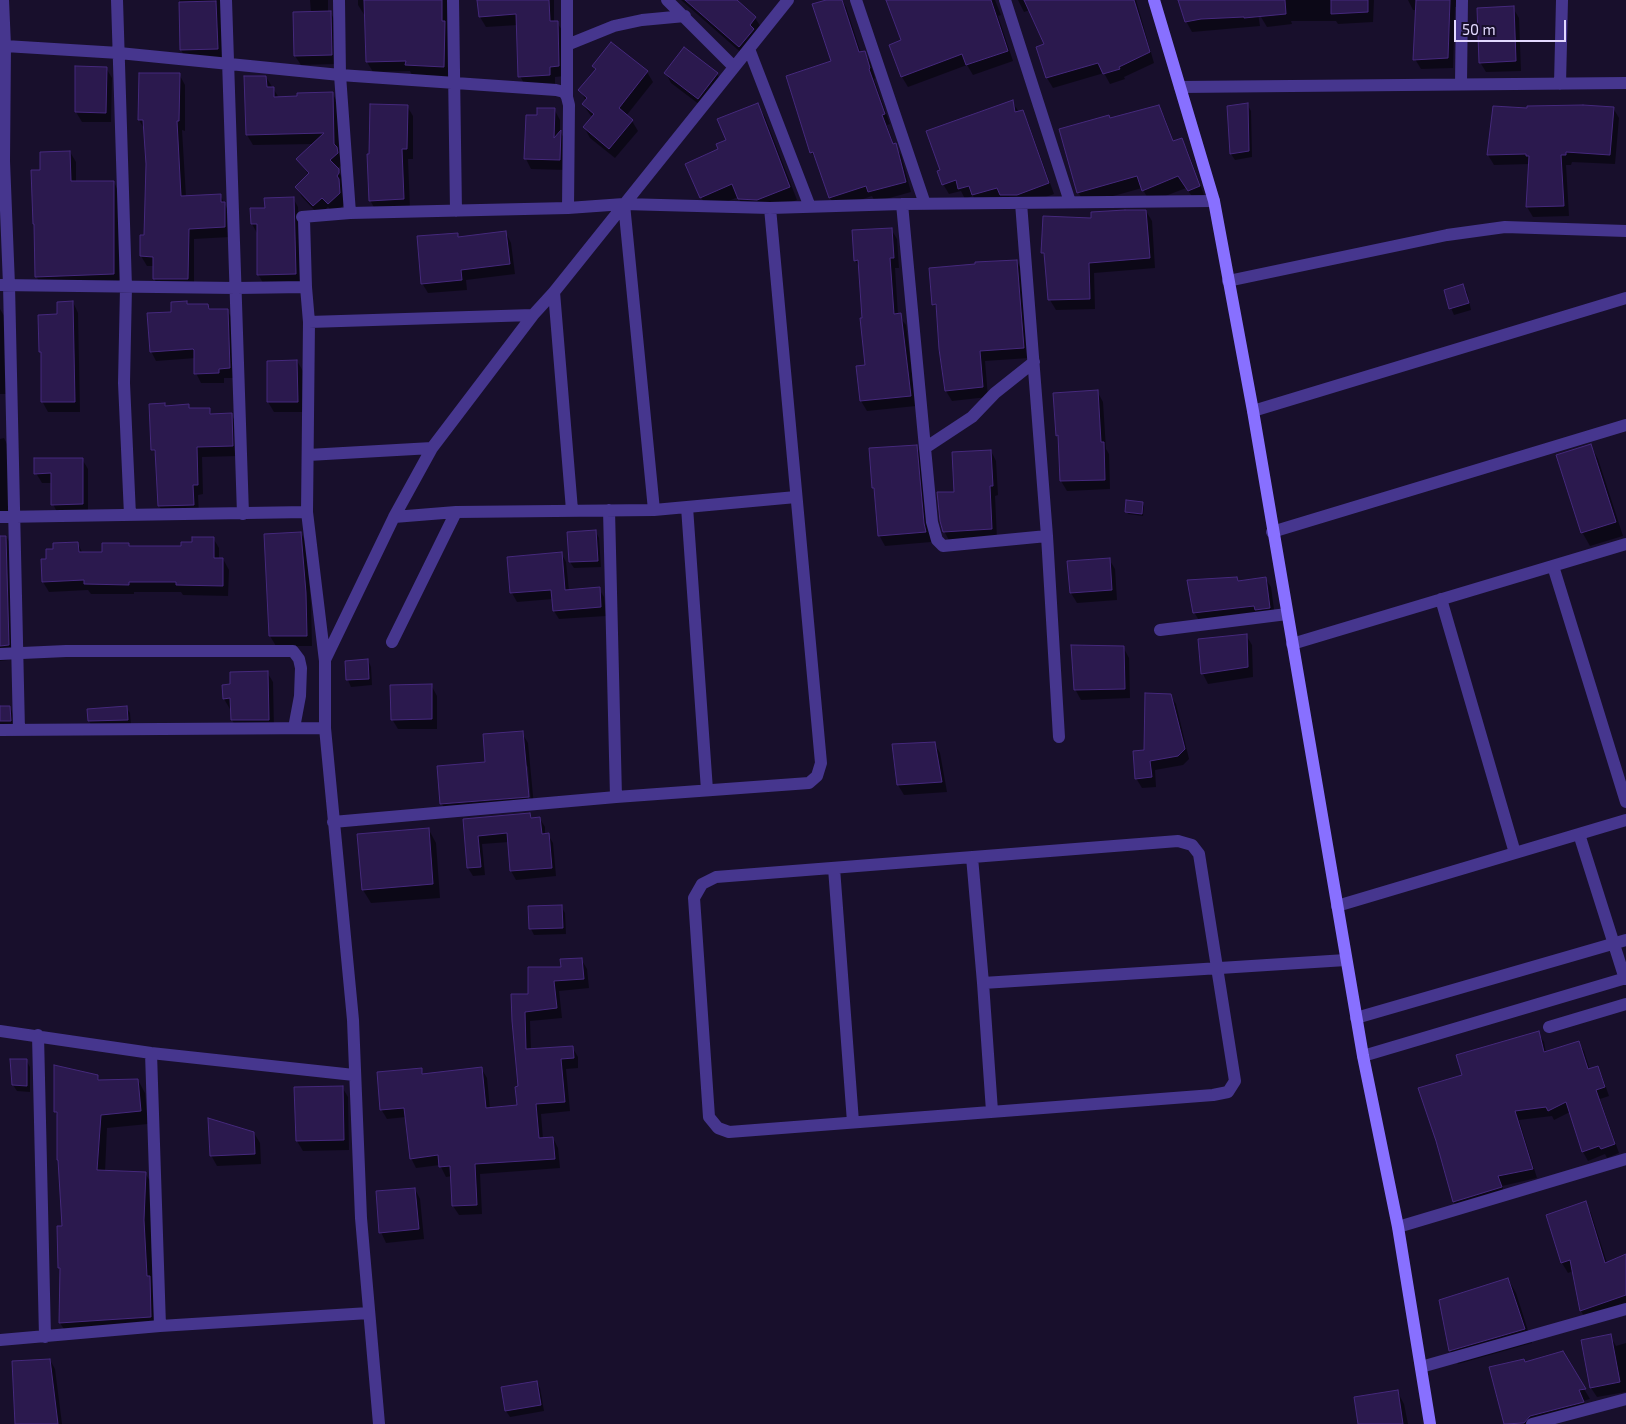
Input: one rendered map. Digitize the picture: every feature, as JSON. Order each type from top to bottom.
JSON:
[{"type":"street","points":[[3,0],[5,46],[2,161],[19,730]]},
{"type":"street","points":[[116,0],[126,287],[124,383],[130,515]]},
{"type":"street","points":[[226,0],[244,514]]},
{"type":"street","points":[[339,0],[340,75],[350,213]]},
{"type":"street","points":[[453,0],[456,211]]},
{"type":"street","points":[[567,0],[568,208]]},
{"type":"street","points":[[667,0],[685,16],[734,68]]},
{"type":"street","points":[[325,661],[394,517],[432,448],[533,315],[554,292],[788,0]]},
{"type":"street","points":[[856,0],[925,204]]},
{"type":"street","points":[[1005,0],[1070,202]]},
{"type":"street","points":[[1154,0],[1214,201],[1253,411],[1272,532],[1356,1018],[1398,1227],[1430,1424]]},
{"type":"street","points":[[1461,84],[1462,0]]},
{"type":"street","points":[[1560,84],[1562,0]]},
{"type":"street","points":[[567,45],[614,26],[642,20],[685,16]]},
{"type":"street","points":[[5,46],[119,53],[340,75],[556,90],[564,92],[567,97]]},
{"type":"street","points":[[749,49],[810,207]]},
{"type":"street","points":[[1180,87],[1626,83]]},
{"type":"street","points":[[379,1424],[361,1218],[353,1020],[325,728],[325,661],[307,512],[309,322],[304,219],[302,217],[350,213],[568,208],[624,204],[770,208],[902,204],[1214,201]]},
{"type":"street","points":[[1021,203],[1047,536],[1058,737]]},
{"type":"street","points":[[624,204],[654,510]]},
{"type":"street","points":[[902,204],[932,522],[937,540],[943,546],[1047,536]]},
{"type":"street","points":[[334,822],[616,797],[809,783],[817,776],[821,763],[770,208]]},
{"type":"street","points":[[1228,281],[1447,234],[1505,227],[1626,231]]},
{"type":"street","points":[[5,285],[306,287]]},
{"type":"street","points":[[554,292],[572,510]]},
{"type":"street","points":[[1253,411],[1626,298]]},
{"type":"street","points":[[309,322],[533,315]]},
{"type":"street","points":[[925,448],[972,416],[995,393],[1034,362]]},
{"type":"street","points":[[1272,532],[1626,425]]},
{"type":"street","points":[[308,455],[432,448]]},
{"type":"street","points":[[394,517],[456,512],[654,510],[796,497]]},
{"type":"street","points":[[687,507],[707,790]]},
{"type":"street","points":[[609,510],[616,797]]},
{"type":"street","points":[[0,517],[307,512]]},
{"type":"street","points":[[392,642],[456,512]]},
{"type":"street","points":[[1292,644],[1626,544]]},
{"type":"street","points":[[1553,566],[1626,802]]},
{"type":"street","points":[[1441,599],[1516,853]]},
{"type":"street","points":[[1160,630],[1287,614]]},
{"type":"street","points":[[0,654],[95,651],[293,651],[299,659],[301,668],[300,696],[294,728]]},
{"type":"street","points":[[0,730],[325,728]]},
{"type":"street","points":[[1337,906],[1626,820]]},
{"type":"street","points":[[1363,1056],[1625,978],[1620,941],[1579,834]]},
{"type":"street","points":[[1178,841],[1192,845],[1199,854],[1235,1081],[1228,1092],[1213,1095],[729,1132],[718,1128],[709,1117],[694,898],[702,884],[716,877],[972,857],[1178,841]]},
{"type":"street","points":[[972,857],[984,983],[992,1111]]},
{"type":"street","points":[[834,868],[853,1122]]},
{"type":"street","points":[[1356,1018],[1620,941]]},
{"type":"street","points":[[984,983],[1346,960]]},
{"type":"street","points":[[1549,1027],[1626,1004]]},
{"type":"street","points":[[0,1031],[38,1035],[151,1053],[354,1076]]},
{"type":"street","points":[[38,1035],[45,1337]]},
{"type":"street","points":[[151,1053],[160,1326]]},
{"type":"street","points":[[1398,1227],[1626,1159]]},
{"type":"street","points":[[1421,1367],[1626,1309]]},
{"type":"street","points":[[0,1340],[160,1326],[369,1313]]},
{"type":"street","points":[[1532,1424],[1626,1398]]},
{"type":"building","points":[[364,0],[442,0],[442,21],[445,21],[444,67],[405,65],[406,61],[366,62]]},
{"type":"building","points":[[477,0],[549,0],[550,21],[558,21],[559,66],[550,67],[550,75],[518,77],[516,14],[479,17]]},
{"type":"building","points":[[685,0],[737,0],[756,17],[750,25],[754,29],[739,47]]},
{"type":"building","points":[[826,0],[842,0],[859,52],[865,51],[869,69],[885,114],[882,115],[893,144],[896,143],[906,182],[868,192],[866,186],[829,198],[813,152],[810,153],[786,76],[831,61],[812,4]]},
{"type":"building","points":[[886,0],[991,0],[1008,51],[966,65],[962,54],[901,77],[889,45],[901,40]]},
{"type":"building","points":[[1024,0],[1134,0],[1150,52],[1119,67],[1120,69],[1103,74],[1098,63],[1046,78],[1036,47],[1044,44]]},
{"type":"building","points":[[1178,0],[1285,0],[1286,14],[1244,18],[1201,19],[1185,22]]},
{"type":"building","points":[[1331,0],[1368,0],[1368,12],[1331,14]]},
{"type":"building","points":[[1416,0],[1450,0],[1448,58],[1413,60]]},
{"type":"building","points":[[216,1],[218,49],[180,50],[179,2]]},
{"type":"building","points":[[1514,6],[1516,61],[1479,63],[1477,8]]},
{"type":"building","points":[[331,11],[332,55],[294,56],[293,12]]},
{"type":"building","points":[[611,42],[648,71],[619,108],[633,120],[609,149],[583,127],[594,114],[582,104],[587,98],[578,90],[596,69],[592,66]]},
{"type":"building","points":[[684,47],[718,73],[698,99],[664,73]]},
{"type":"building","points":[[75,66],[107,67],[106,113],[75,112]]},
{"type":"building","points":[[139,73],[180,73],[179,121],[177,121],[181,196],[221,194],[221,202],[225,202],[225,227],[189,229],[188,279],[153,279],[153,257],[140,256],[140,235],[144,235],[146,164],[143,120],[138,120]]},
{"type":"building","points":[[244,76],[266,76],[267,87],[274,87],[274,97],[297,96],[297,93],[333,92],[334,144],[337,147],[338,153],[330,160],[339,169],[337,176],[340,193],[328,204],[322,198],[313,206],[295,187],[309,173],[296,159],[324,133],[246,135]]},
{"type":"building","points":[[1013,100],[1015,112],[1023,110],[1049,183],[1017,195],[1000,195],[997,188],[972,195],[969,186],[958,189],[956,180],[942,185],[937,171],[940,170],[926,131]]},
{"type":"building","points":[[758,103],[790,187],[757,200],[738,199],[732,184],[700,198],[685,164],[718,149],[716,144],[726,140],[717,119]]},
{"type":"building","points":[[1248,103],[1249,151],[1230,154],[1227,106]]},
{"type":"building","points":[[370,104],[408,105],[407,149],[402,149],[404,199],[369,201],[367,154],[369,154]]},
{"type":"building","points":[[1159,105],[1173,141],[1182,138],[1200,186],[1188,191],[1178,176],[1142,191],[1137,176],[1077,193],[1059,129],[1109,115],[1110,118]]},
{"type":"building","points":[[1583,105],[1614,107],[1610,155],[1566,152],[1566,155],[1561,155],[1564,206],[1526,207],[1529,156],[1526,156],[1526,154],[1487,155],[1493,106],[1527,108],[1527,106]]},
{"type":"building","points":[[537,108],[555,108],[554,138],[561,130],[560,160],[524,159],[526,115],[537,115]]},
{"type":"building","points":[[70,151],[71,181],[114,181],[114,274],[35,277],[31,170],[40,170],[40,152]]},
{"type":"building","points":[[294,197],[296,274],[257,275],[257,224],[251,224],[250,208],[265,208],[264,198]]},
{"type":"building","points":[[1146,210],[1150,258],[1089,263],[1090,299],[1048,300],[1044,253],[1041,253],[1043,216],[1091,218],[1091,212]]},
{"type":"building","points":[[892,228],[894,258],[890,258],[894,314],[901,313],[911,396],[860,401],[856,366],[865,365],[860,318],[862,318],[858,260],[854,261],[852,230]]},
{"type":"building","points":[[506,231],[510,264],[461,270],[462,280],[421,284],[417,236],[458,233],[458,237]]},
{"type":"building","points":[[1017,260],[1024,348],[980,351],[983,387],[945,391],[939,349],[936,304],[932,305],[929,268],[975,264],[975,262]]},
{"type":"building","points":[[1463,284],[1469,303],[1449,309],[1444,290]]},
{"type":"building","points":[[73,301],[75,402],[41,402],[41,352],[39,352],[38,315],[57,314],[57,302]]},
{"type":"building","points":[[187,301],[187,304],[208,304],[209,309],[228,309],[230,368],[219,369],[219,373],[194,374],[193,349],[150,352],[147,313],[171,312],[171,302]]},
{"type":"building","points":[[297,360],[298,402],[267,402],[267,361]]},
{"type":"building","points":[[1098,390],[1101,442],[1104,442],[1105,480],[1060,481],[1058,435],[1056,436],[1053,393]]},
{"type":"building","points":[[165,403],[165,406],[189,404],[189,408],[210,408],[210,414],[232,413],[233,446],[197,447],[198,485],[193,485],[194,505],[158,506],[155,450],[151,450],[149,404]]},
{"type":"building","points":[[1591,444],[1616,522],[1581,533],[1556,455]]},
{"type":"building","points":[[917,445],[926,532],[878,536],[869,448]]},
{"type":"building","points":[[991,450],[993,486],[990,486],[992,529],[943,532],[937,492],[954,492],[952,452]]},
{"type":"building","points":[[34,458],[83,458],[83,504],[51,505],[51,473],[34,474]]},
{"type":"building","points":[[1126,500],[1143,502],[1142,514],[1125,512]]},
{"type":"building","points":[[596,530],[598,561],[569,562],[567,532]]},
{"type":"building","points":[[301,532],[307,636],[269,636],[264,534]]},
{"type":"building","points":[[0,536],[6,536],[9,645],[0,646]]},
{"type":"building","points":[[192,537],[214,537],[214,558],[223,558],[223,586],[176,585],[176,582],[129,582],[129,585],[84,584],[84,580],[42,582],[41,559],[46,559],[46,549],[53,549],[53,543],[78,542],[79,552],[102,552],[102,543],[129,543],[129,546],[181,546],[181,542],[192,542]]},
{"type":"building","points":[[562,552],[565,590],[600,587],[601,607],[553,611],[551,590],[510,593],[507,557]]},
{"type":"building","points":[[1110,558],[1112,590],[1070,593],[1067,561]]},
{"type":"building","points":[[1237,577],[1238,581],[1266,577],[1270,608],[1255,610],[1254,606],[1193,613],[1187,580]]},
{"type":"building","points":[[1247,634],[1248,667],[1201,674],[1198,639]]},
{"type":"building","points":[[1071,645],[1124,646],[1125,689],[1074,690]]},
{"type":"building","points":[[368,659],[369,679],[346,680],[345,661]]},
{"type":"building","points":[[268,671],[269,720],[231,720],[230,698],[223,699],[222,685],[230,684],[230,672]]},
{"type":"building","points":[[432,684],[432,719],[391,720],[390,685]]},
{"type":"building","points":[[1145,693],[1171,694],[1185,749],[1178,756],[1150,761],[1152,777],[1135,779],[1133,751],[1144,750]]},
{"type":"building","points":[[0,706],[10,706],[11,721],[0,721]]},
{"type":"building","points":[[127,706],[128,720],[88,721],[87,709]]},
{"type":"building","points":[[523,731],[529,797],[440,804],[437,766],[485,762],[483,734]]},
{"type":"building","points":[[935,742],[942,782],[897,785],[892,744]]},
{"type":"building","points":[[530,813],[531,818],[540,817],[542,834],[549,833],[552,868],[510,871],[507,833],[478,836],[481,867],[467,868],[463,819]]},
{"type":"building","points":[[429,828],[433,884],[362,890],[357,834]]},
{"type":"building","points":[[562,905],[563,928],[529,929],[528,906]]},
{"type":"building","points":[[582,958],[584,979],[554,981],[557,1008],[525,1012],[526,1049],[573,1046],[574,1058],[561,1059],[565,1102],[536,1104],[539,1138],[553,1137],[555,1159],[475,1164],[477,1205],[452,1206],[450,1166],[439,1167],[438,1155],[410,1159],[404,1108],[380,1110],[377,1072],[422,1068],[422,1074],[482,1067],[486,1108],[517,1105],[515,1087],[518,1086],[511,994],[528,994],[528,967],[561,967],[560,959]]},
{"type":"building","points":[[1539,1031],[1544,1052],[1579,1041],[1588,1069],[1598,1066],[1605,1087],[1596,1090],[1615,1144],[1601,1149],[1599,1146],[1582,1152],[1566,1102],[1548,1111],[1546,1107],[1515,1111],[1533,1169],[1498,1176],[1502,1187],[1453,1202],[1436,1141],[1418,1088],[1462,1075],[1456,1055]]},
{"type":"building","points":[[10,1059],[27,1059],[27,1086],[12,1085]]},
{"type":"building","points":[[54,1065],[98,1075],[98,1080],[138,1079],[141,1111],[101,1115],[97,1170],[146,1172],[144,1220],[147,1276],[150,1276],[151,1317],[59,1323],[60,1268],[58,1268],[57,1226],[62,1226],[57,1160],[57,1112],[54,1112]]},
{"type":"building","points":[[343,1086],[344,1140],[296,1141],[294,1087]]},
{"type":"building","points":[[208,1118],[254,1132],[255,1154],[210,1156]]},
{"type":"building","points":[[415,1188],[419,1229],[379,1233],[376,1191]]},
{"type":"building","points":[[1586,1201],[1605,1263],[1626,1254],[1626,1295],[1580,1311],[1570,1260],[1561,1263],[1546,1215]]},
{"type":"building","points":[[1508,1278],[1525,1329],[1449,1351],[1439,1300]]},
{"type":"building","points":[[1611,1334],[1620,1382],[1590,1388],[1581,1340]]},
{"type":"building","points":[[1563,1351],[1586,1389],[1579,1390],[1584,1402],[1530,1416],[1524,1423],[1504,1424],[1489,1367],[1524,1359],[1525,1362]]},
{"type":"building","points":[[50,1359],[58,1424],[15,1424],[12,1361]]},
{"type":"building","points":[[537,1381],[541,1405],[505,1411],[501,1387]]},
{"type":"building","points":[[1398,1390],[1403,1424],[1358,1424],[1354,1397]]}]
